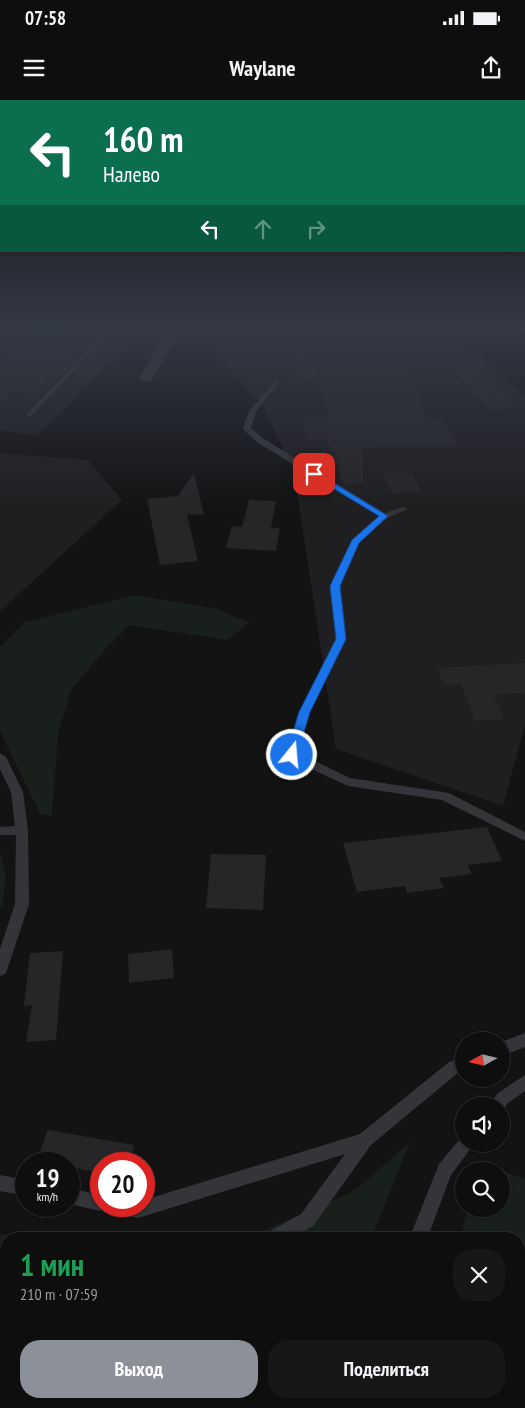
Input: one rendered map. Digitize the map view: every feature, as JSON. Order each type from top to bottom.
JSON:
[{"type":"lane","points":[[29,415],[57,386]]},
{"type":"lane","points":[[274,386],[253,411],[247,428],[277,452],[384,516]]},
{"type":"lane","points":[[403,508],[384,516],[355,542],[335,586],[341,639],[305,712],[292,755],[348,782],[445,796],[525,837]]},
{"type":"lane","points":[[0,757],[17,792],[22,830],[22,904],[0,970]]},
{"type":"lane","points":[[0,831],[22,830]]},
{"type":"lane","points":[[510,1046],[525,1040]]},
{"type":"lane","points":[[286,1232],[307,1220],[365,1140],[455,1067]]},
{"type":"lane","points":[[504,1097],[525,1082]]},
{"type":"lane","points":[[155,1205],[365,1140]]},
{"type":"lane","points":[[421,1232],[445,1170],[460,1152]]},
{"type":"lane","points":[[0,1183],[15,1186]]},
{"type":"shaded area","points":[[0,386],[89,386],[37,436],[0,430]]},
{"type":"shaded area","points":[[245,386],[514,386],[525,396],[525,725],[503,806],[336,749],[294,472],[263,407]]},
{"type":"shaded area","points":[[0,453],[88,460],[122,500],[0,611]]},
{"type":"shaded area","points":[[135,595],[217,609],[249,623],[227,640],[129,625],[108,646],[71,690],[58,733],[52,816],[40,814],[0,731],[0,647],[25,622]]},
{"type":"shaded area","points":[[0,853],[6,874],[3,907],[0,908]]},
{"type":"shaded area","points":[[410,1142],[374,1232],[259,1232],[346,1195],[360,1186]]},
{"type":"shaded area","points":[[510,1174],[525,1179],[525,1232],[461,1232],[466,1217],[510,1217]]},
{"type":"building","points":[[0,386],[42,386],[35,394],[11,392],[0,403]]},
{"type":"building","points":[[319,386],[416,386],[427,419],[443,418],[457,445],[363,448],[363,483],[344,484],[326,439],[309,440],[302,418],[329,416]]},
{"type":"building","points":[[469,386],[495,386],[516,408],[491,410]]},
{"type":"building","points":[[382,472],[412,473],[422,492],[392,494]]},
{"type":"building","points":[[194,473],[204,514],[187,515],[198,561],[160,565],[147,499],[178,496]]},
{"type":"building","points":[[249,500],[276,501],[271,528],[280,528],[276,551],[226,548],[232,526],[242,527]]},
{"type":"building","points":[[525,663],[525,693],[494,695],[504,719],[475,721],[461,684],[444,685],[437,668]]},
{"type":"building","points":[[487,827],[502,861],[468,865],[472,874],[439,878],[444,888],[407,893],[405,886],[357,892],[343,843]]},
{"type":"building","points":[[211,854],[266,855],[263,910],[206,908]]},
{"type":"building","points":[[172,949],[174,978],[129,983],[128,954]]},
{"type":"building","points":[[63,951],[56,1040],[26,1042],[32,1005],[24,1006],[30,953]]},
{"type":"building","points":[[48,1130],[134,1145],[132,1152],[90,1152],[90,1171],[80,1169],[80,1152],[40,1152]]},
{"type":"route","points":[[292,755],[305,712],[341,639],[335,586],[355,542],[384,516],[314,474]]}]
